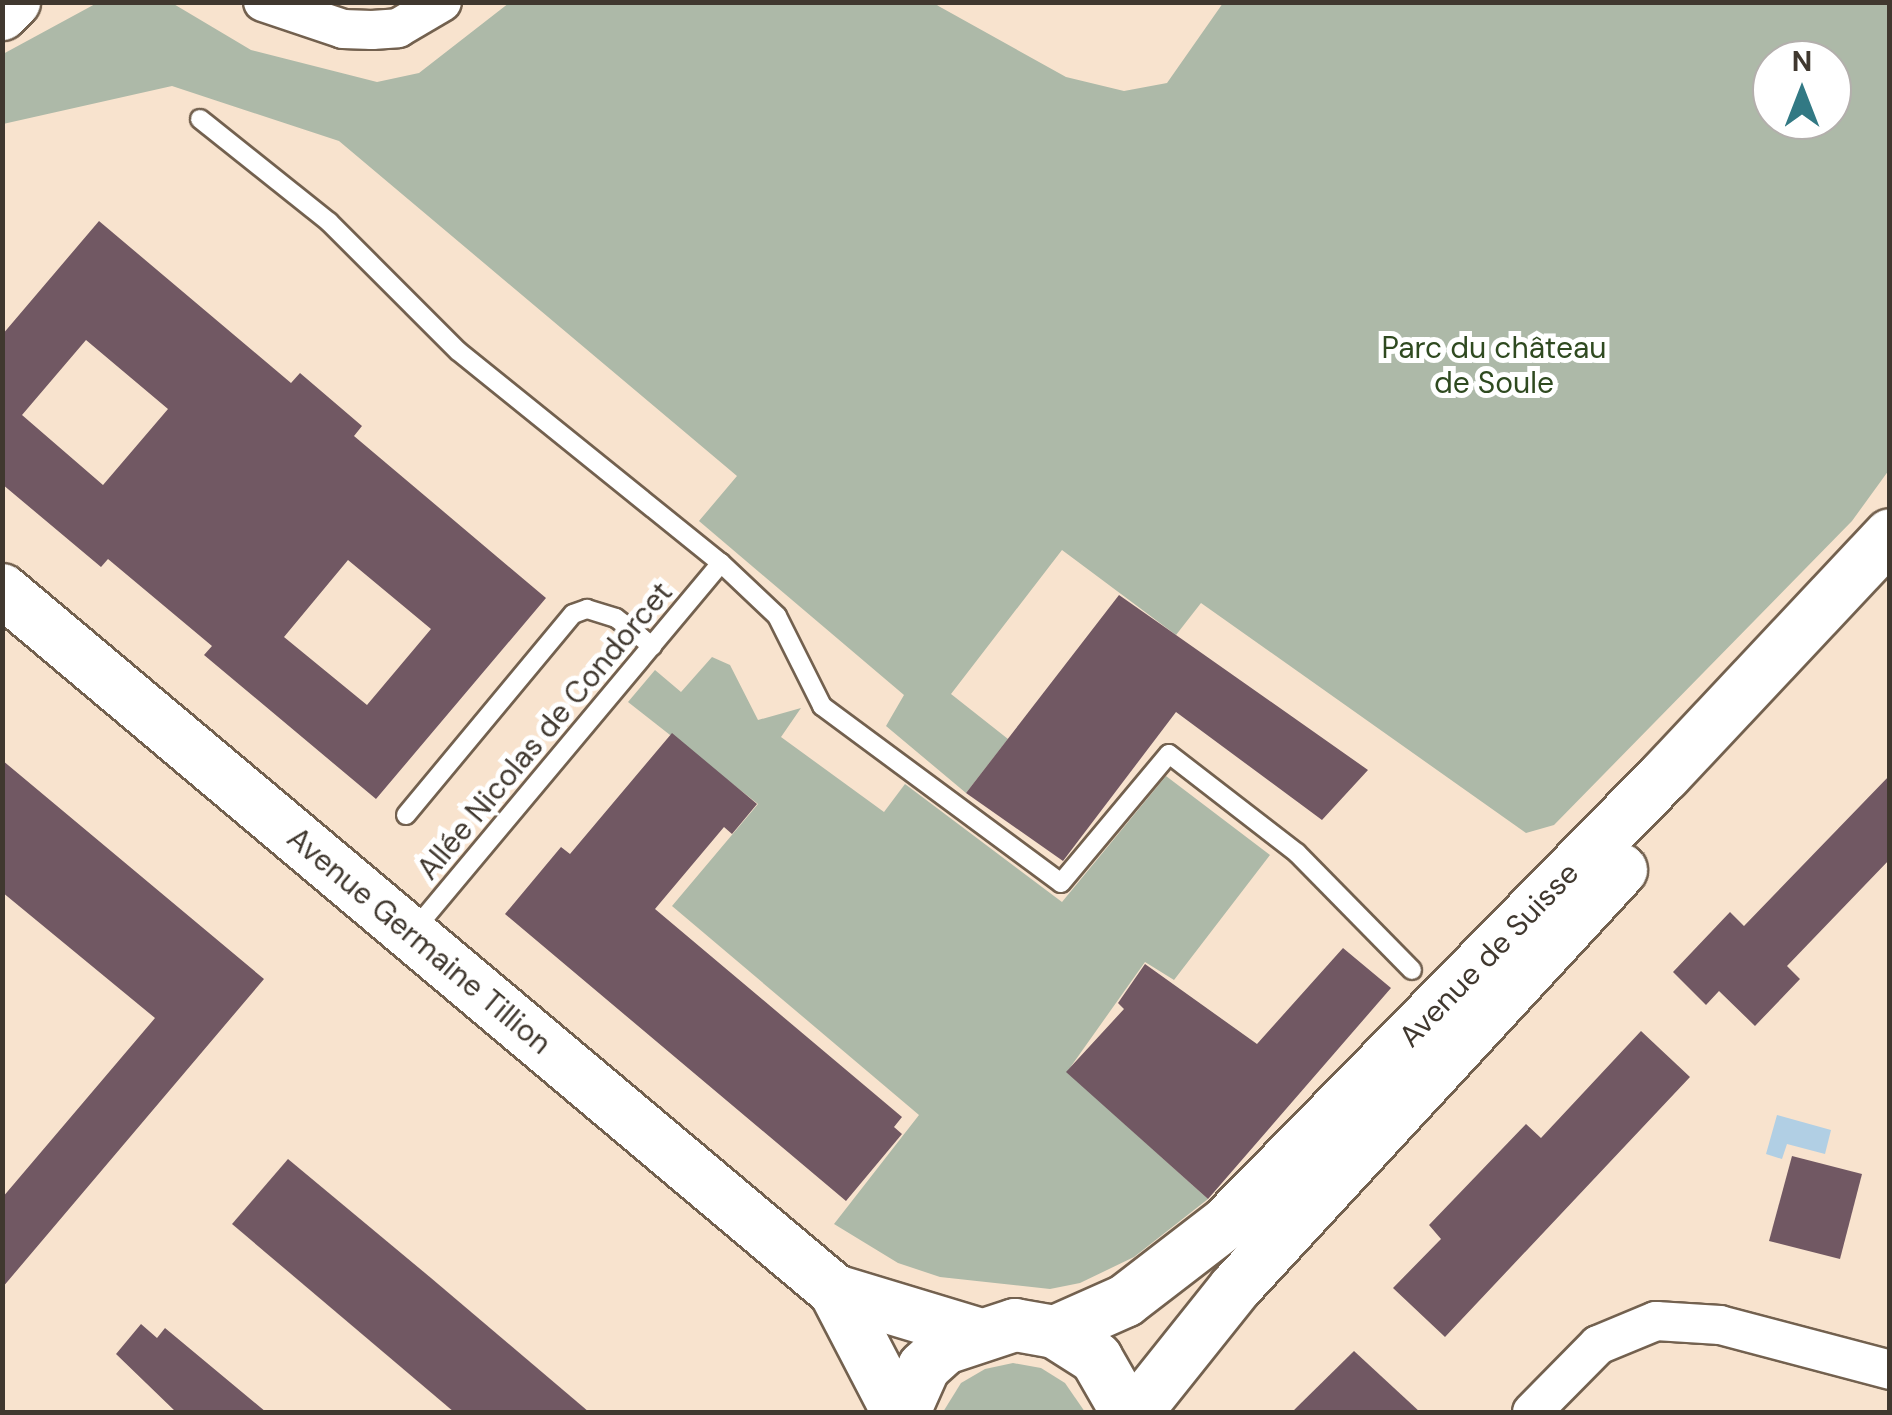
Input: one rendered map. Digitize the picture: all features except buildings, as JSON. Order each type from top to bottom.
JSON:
[{"type":"street","points":[[2,14],[14,2]]},
{"type":"street","points":[[263,2],[343,30],[372,30],[398,28],[442,2]]},
{"type":"street","name":"Avenue de Suisse","points":[[1055,1332],[1154,1283],[1225,1224],[1664,776],[1890,534]]},
{"type":"street","name":"Avenue de Suisse","points":[[1136,1412],[1235,1288],[1890,583]]},
{"type":"street","name":"Avenue Germaine Tillion","points":[[2,590],[836,1292],[901,1412]]},
{"type":"street","name":"Avenue Germaine Tillion","points":[[836,1292],[974,1333]]},
{"type":"street","points":[[1532,1412],[1598,1345],[1656,1321],[1720,1325],[1890,1370]]},
{"type":"street","points":[[901,1412],[924,1367],[974,1333],[1015,1325],[1055,1332],[1096,1358],[1127,1412]]},
{"type":"lane","points":[[200,119],[329,222],[458,351],[722,563],[777,616],[822,706],[1061,883],[1169,754],[1297,852],[1412,970]]},
{"type":"lane","name":"Allée Nicolas de Condorcet","points":[[410,934],[722,563]]},
{"type":"lane","points":[[406,815],[574,614],[587,610],[616,618],[652,646]]},
{"type":"green space","name":"Parc du château de Soule","points":[[97,3],[172,3],[251,50],[377,82],[419,73],[509,3],[933,3],[1066,77],[1124,91],[1167,83],[1223,3],[1889,3],[1889,470],[1852,521],[1554,825],[1526,833],[1201,603],[1176,635],[1062,550],[951,694],[1008,739],[966,793],[886,726],[904,695],[699,521],[737,476],[339,141],[172,86],[3,124],[3,54]]},
{"type":"green space","points":[[712,657],[730,665],[758,720],[801,708],[781,737],[884,812],[905,784],[1062,902],[1166,776],[1270,855],[1174,980],[1145,962],[1067,1072],[1208,1199],[1134,1257],[1080,1283],[1050,1289],[940,1277],[898,1263],[834,1224],[919,1115],[672,906],[758,804],[628,702],[655,670],[681,692]]},
{"type":"green space","points":[[1013,1363],[1041,1368],[1065,1383],[1085,1412],[943,1412],[961,1383],[985,1369]]},
{"type":"water","points":[[1777,1115],[1831,1130],[1825,1154],[1787,1144],[1782,1159],[1766,1154]]}]
